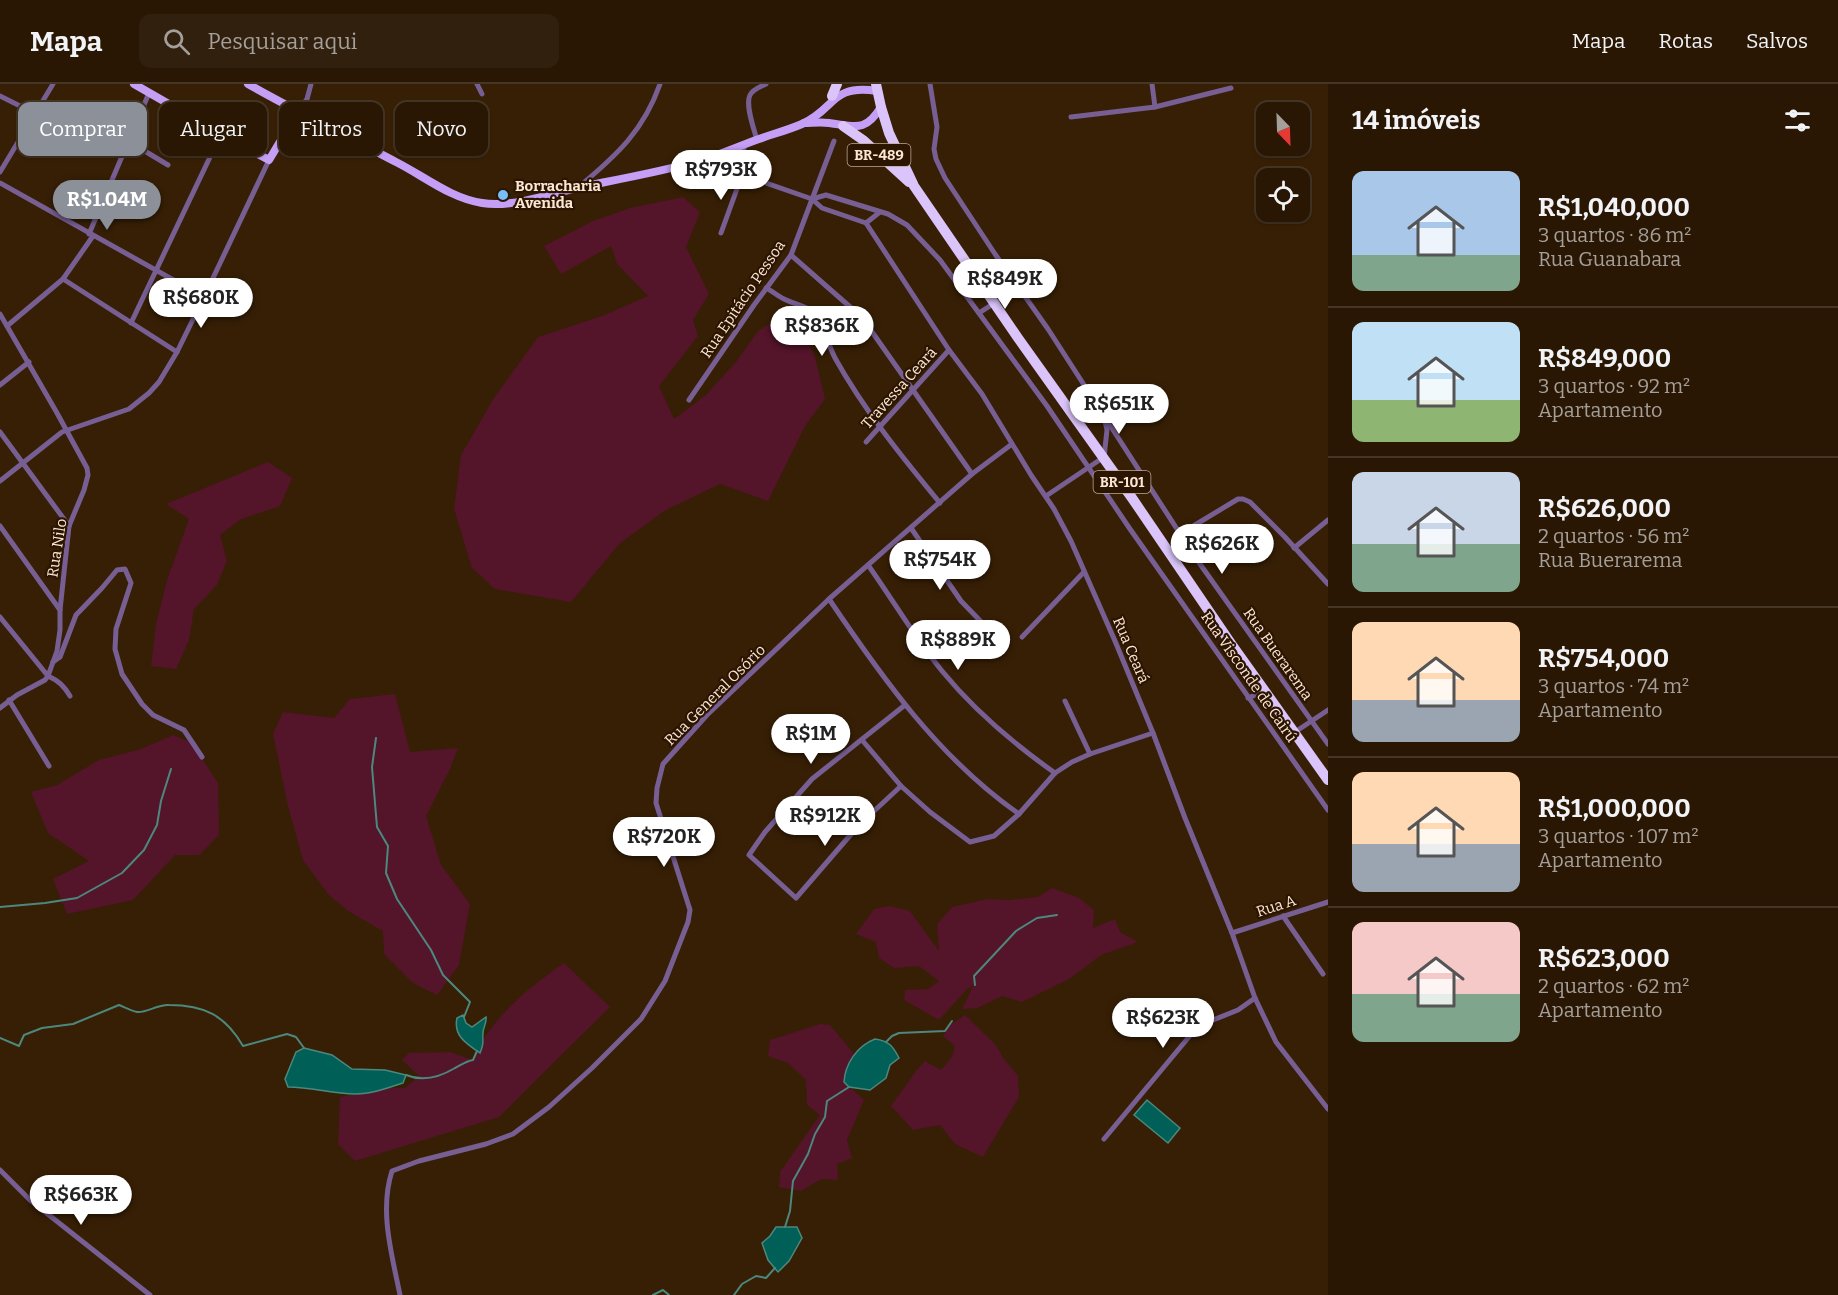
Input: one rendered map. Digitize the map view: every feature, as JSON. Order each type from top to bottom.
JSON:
[{"type":"highway","name":"BR-489","points":[[832,96],[837,84]]},
{"type":"highway","name":"BR-101","points":[[876,87],[889,133],[914,186],[1328,780]]},
{"type":"highway","name":"BR-489","points":[[843,126],[863,140],[914,186]]},
{"type":"main road","points":[[134,84],[165,102]]},
{"type":"main road","name":"BR-489","points":[[248,84],[280,102]]},
{"type":"main road","points":[[832,96],[847,86],[876,87]]},
{"type":"main road","name":"BR-489","points":[[383,155],[449,192],[471,201],[509,202],[701,160],[804,123],[825,107],[832,96]]},
{"type":"main road","points":[[825,107],[825,115],[829,123]]},
{"type":"main road","name":"BR-489","points":[[804,123],[829,123],[856,127],[865,125],[873,119],[880,107]]},
{"type":"main road","points":[[262,156],[269,160],[279,143]]},
{"type":"street","points":[[42,102],[53,84]]},
{"type":"street","points":[[305,102],[311,84]]},
{"type":"street","points":[[477,84],[482,94]]},
{"type":"street","points":[[578,188],[636,132],[652,106],[660,84]]},
{"type":"street","points":[[757,140],[748,97],[756,88],[766,84]]},
{"type":"street","name":"Rua Buerarema","points":[[930,84],[937,127],[934,148],[941,170],[965,209],[1053,336],[1180,534],[1328,744]]},
{"type":"street","points":[[1152,84],[1155,107]]},
{"type":"street","points":[[1071,117],[1155,107],[1231,88]]},
{"type":"street","points":[[145,102],[149,93]]},
{"type":"street","points":[[0,96],[18,105]]},
{"type":"street","name":"Rua Epitácio Pessoa","points":[[689,400],[791,255],[834,141]]},
{"type":"street","points":[[0,172],[18,142]]},
{"type":"street","points":[[721,233],[742,175],[744,145]]},
{"type":"street","points":[[147,152],[168,165]]},
{"type":"street","points":[[7,326],[63,279],[91,235],[122,158],[118,156]]},
{"type":"street","points":[[131,323],[211,156]]},
{"type":"street","points":[[0,482],[67,430],[118,414],[139,402],[159,382],[177,352],[269,160]]},
{"type":"street","points":[[701,160],[812,199],[822,208],[866,224],[880,212]]},
{"type":"street","points":[[0,183],[204,297]]},
{"type":"street","points":[[812,199],[826,195],[896,218],[917,235],[939,260],[979,313],[1019,287]]},
{"type":"street","name":"Rua Ceará","points":[[866,224],[949,350],[982,394],[1067,533],[1153,733],[1232,933],[1255,998],[1276,1042],[1328,1109]]},
{"type":"street","points":[[791,255],[857,313],[972,474]]},
{"type":"street","points":[[63,279],[177,352]]},
{"type":"street","points":[[766,288],[782,298],[802,305],[816,316],[836,359],[879,427],[940,503]]},
{"type":"street","name":"Rua Visconde de Cairú","points":[[979,313],[1090,467],[1130,529],[1328,810]]},
{"type":"street","name":"Rua Nilo","points":[[0,314],[67,430],[87,468],[88,475],[69,526],[60,630],[57,651],[48,676]]},
{"type":"street","name":"Travessa Ceará","points":[[866,442],[949,350]]},
{"type":"street","points":[[0,385],[29,362]]},
{"type":"street","points":[[1046,496],[1104,457],[1107,430],[1103,415],[1096,411],[1070,410]]},
{"type":"street","points":[[0,432],[69,526]]},
{"type":"street","name":"Rua General Osório","points":[[400,1295],[387,1220],[387,1186],[392,1171],[513,1134],[556,1100],[641,1019],[665,981],[688,922],[690,910],[656,803],[659,774],[663,764],[707,715],[830,599],[972,474],[1012,444]]},
{"type":"street","points":[[1180,534],[1238,499],[1243,499],[1250,502],[1328,584]]},
{"type":"street","points":[[1294,548],[1328,520]]},
{"type":"street","points":[[0,526],[60,610]]},
{"type":"street","points":[[911,528],[961,602],[992,633]]},
{"type":"street","points":[[868,565],[925,648],[960,692],[1016,744],[1055,773]]},
{"type":"street","points":[[53,662],[60,657],[76,615],[117,570],[125,569],[131,583],[116,629],[115,649],[122,674],[142,705],[153,715],[184,730],[202,758]]},
{"type":"street","points":[[1022,637],[1084,572]]},
{"type":"street","points":[[830,599],[868,657],[934,738],[976,781],[1019,814]]},
{"type":"street","points":[[0,617],[48,676],[64,686],[70,696]]},
{"type":"street","points":[[0,708],[48,676]]},
{"type":"street","points":[[1248,698],[1265,691]]},
{"type":"street","points":[[9,700],[49,766]]},
{"type":"street","points":[[1065,701],[1090,754]]},
{"type":"street","points":[[901,786],[859,825],[796,898],[749,855],[765,832],[812,779],[905,705]]},
{"type":"street","points":[[1295,732],[1328,710]]},
{"type":"street","points":[[862,740],[901,786],[930,812],[970,842],[994,836],[1019,814],[1055,773],[1072,762],[1153,733]]},
{"type":"street","name":"Rua A","points":[[1232,933],[1328,902]]},
{"type":"street","points":[[1283,916],[1323,974]]},
{"type":"street","points":[[1104,1139],[1198,1026],[1238,1010],[1255,998]]},
{"type":"street","points":[[0,1170],[30,1200],[150,1295]]},
{"type":"shaded area","points":[[683,197],[700,212],[686,247],[709,294],[693,320],[698,336],[659,386],[674,419],[706,395],[736,362],[758,331],[782,316],[804,332],[815,357],[825,399],[805,426],[768,501],[720,484],[664,511],[619,544],[571,602],[495,589],[472,568],[454,509],[461,455],[494,398],[538,337],[602,316],[648,296],[617,264],[611,246],[561,274],[544,246],[593,221],[630,208]]},
{"type":"shaded area","points":[[268,462],[292,478],[280,506],[241,519],[220,535],[227,561],[217,585],[194,609],[189,640],[176,669],[151,666],[156,624],[167,580],[189,519],[166,504]]},
{"type":"shaded area","points":[[395,694],[410,752],[458,748],[426,816],[441,865],[470,904],[459,965],[437,995],[413,983],[384,954],[383,931],[348,911],[328,894],[303,860],[288,806],[273,734],[283,712],[334,718],[350,699]]},
{"type":"shaded area","points":[[173,735],[192,743],[218,783],[219,835],[199,855],[175,855],[133,900],[67,914],[53,879],[89,861],[48,833],[31,792],[57,785],[99,760],[141,749]]},
{"type":"shaded area","points":[[1052,888],[1079,898],[1094,910],[1093,928],[1115,919],[1120,932],[1138,942],[1101,955],[1069,979],[1022,1002],[1002,996],[977,1008],[962,1009],[973,986],[967,989],[939,1020],[904,1000],[905,990],[928,989],[939,981],[919,966],[894,968],[879,958],[876,942],[856,934],[874,909],[890,906],[910,911],[939,951],[937,924],[952,907],[987,899],[1009,900],[1038,897]]},
{"type":"shaded area","points":[[564,963],[610,1007],[499,1117],[355,1161],[338,1144],[340,1097],[388,1088],[405,1088],[419,1076],[402,1060],[409,1053],[450,1052],[473,1060],[485,1037],[503,1013]]},
{"type":"shaded area","points":[[965,1015],[996,1045],[1018,1076],[1019,1097],[983,1157],[955,1144],[940,1125],[913,1130],[891,1106],[925,1061],[941,1070],[952,1057],[955,1046],[943,1036],[949,1026]]},
{"type":"shaded area","points":[[820,1024],[830,1025],[855,1055],[847,1066],[844,1082],[864,1100],[847,1140],[852,1158],[837,1164],[838,1180],[821,1179],[801,1191],[779,1187],[780,1172],[820,1115],[807,1105],[806,1080],[788,1063],[768,1056],[770,1040]]},
{"type":"water","points":[[463,1015],[466,1023],[472,1027],[486,1017],[480,1053],[459,1035],[457,1018]]},
{"type":"water","points":[[875,1039],[890,1045],[899,1058],[890,1065],[886,1078],[870,1090],[849,1087],[844,1082],[853,1056]]},
{"type":"water","points":[[304,1048],[332,1055],[352,1069],[385,1070],[406,1075],[403,1083],[361,1094],[288,1087],[285,1079],[296,1052]]},
{"type":"water","points":[[1147,1100],[1180,1128],[1168,1143],[1134,1115]]},
{"type":"water","points":[[776,1227],[797,1227],[802,1238],[789,1261],[778,1272],[768,1260],[762,1243]]},
{"type":"waterway","points":[[376,738],[372,767],[377,827],[388,846],[386,873],[397,899],[431,950],[443,975],[470,1002],[464,1017]]},
{"type":"waterway","points":[[0,907],[77,898],[122,873],[144,850],[157,825],[161,801],[171,769]]},
{"type":"waterway","points":[[975,985],[974,976],[1016,931],[1037,918],[1057,915]]},
{"type":"waterway","points":[[0,1038],[19,1046],[24,1035],[42,1028],[73,1024],[119,1005],[137,1012],[161,1006],[181,1005],[203,1010],[221,1019],[243,1046],[287,1034],[296,1037],[304,1048]]},
{"type":"waterway","points":[[886,1042],[899,1033],[945,1031],[952,1021]]},
{"type":"waterway","points":[[406,1075],[419,1078],[437,1076],[473,1060],[477,1051]]},
{"type":"waterway","points":[[785,1227],[790,1211],[793,1181],[825,1117],[827,1101],[849,1087]]},
{"type":"waterway","points":[[734,1295],[742,1284],[756,1276],[766,1278],[775,1268]]},
{"type":"waterway","points":[[653,1295],[663,1290],[669,1295]]},
{"type":"place","name":"Borracharia Avenida","points":[[503,195]]}]
